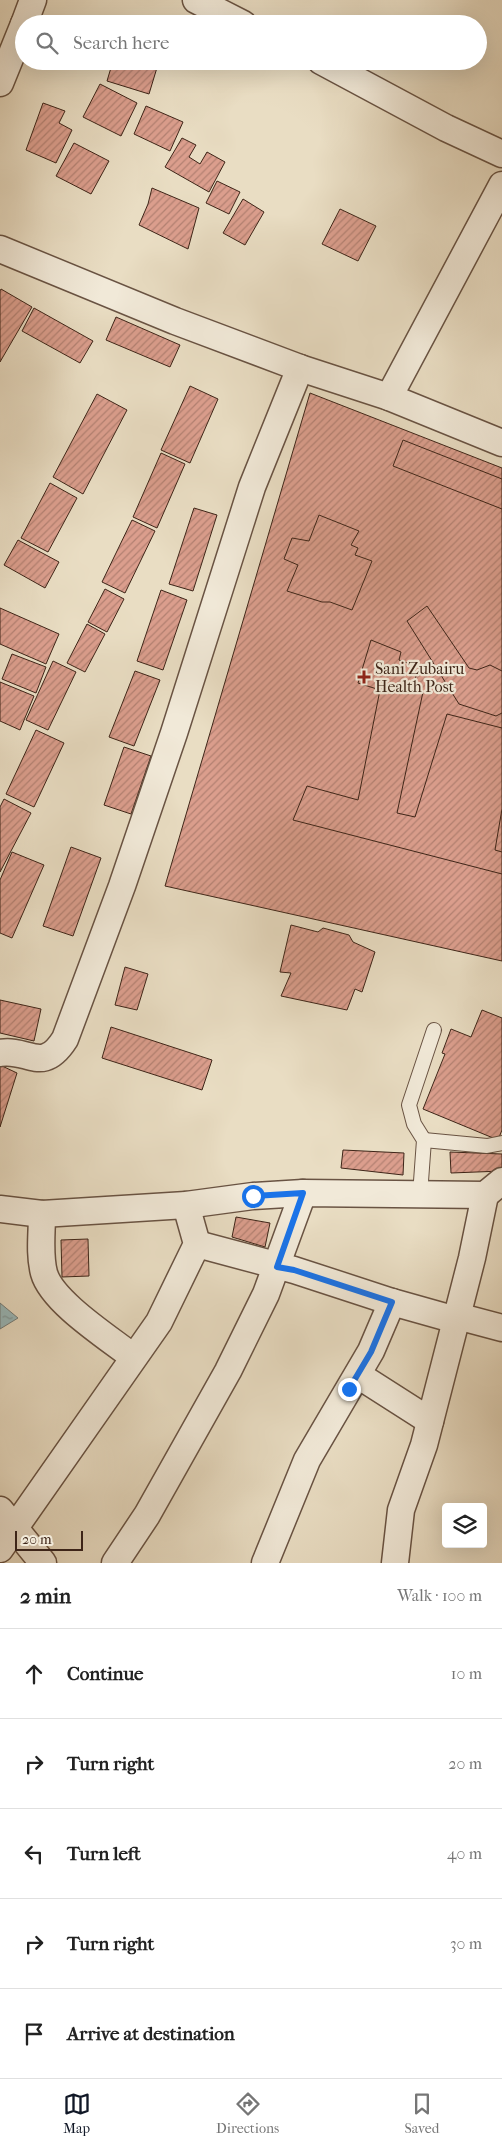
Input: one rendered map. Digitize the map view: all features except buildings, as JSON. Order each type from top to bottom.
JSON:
[{"type":"street","points":[[27,15],[33,0]]},
{"type":"street","points":[[196,0],[225,15]]},
{"type":"street","points":[[0,83],[15,46]]},
{"type":"street","points":[[338,70],[446,128],[502,154]]},
{"type":"street","points":[[389,397],[502,185]]},
{"type":"street","points":[[0,249],[176,321],[300,368],[389,397],[502,443]]},
{"type":"street","points":[[0,1054],[6,1052],[38,1059],[49,1057],[57,1052],[65,1040],[164,760],[252,487],[300,368]]},
{"type":"street","points":[[0,1209],[42,1214],[186,1205],[253,1196],[303,1193],[420,1195],[493,1188],[424,1445],[401,1510],[395,1563]]},
{"type":"street","points":[[115,1563],[138,1530],[228,1371],[277,1267],[303,1193]]},
{"type":"street","points":[[0,1549],[7,1519],[159,1322],[197,1244],[186,1205]]},
{"type":"street","points":[[42,1214],[41,1250],[44,1273],[56,1295],[133,1357]]},
{"type":"street","points":[[197,1244],[277,1267],[294,1270],[392,1302],[502,1328]]},
{"type":"street","points":[[265,1563],[307,1460],[358,1375],[392,1302]]},
{"type":"street","points":[[358,1375],[430,1421]]},
{"type":"street","points":[[7,1519],[43,1563]]},
{"type":"lane","points":[[420,1195],[424,1140],[414,1124],[409,1105],[434,1030]]},
{"type":"lane","points":[[424,1140],[487,1146],[502,1144]]},
{"type":"water","points":[[0,1303],[18,1318],[0,1329]]},
{"type":"place","name":"Sani Zubairu Health Post","points":[[364,677]]},
{"type":"route","points":[[253,1196],[303,1193],[277,1267],[294,1270],[392,1302],[371,1352],[349,1389]]}]
